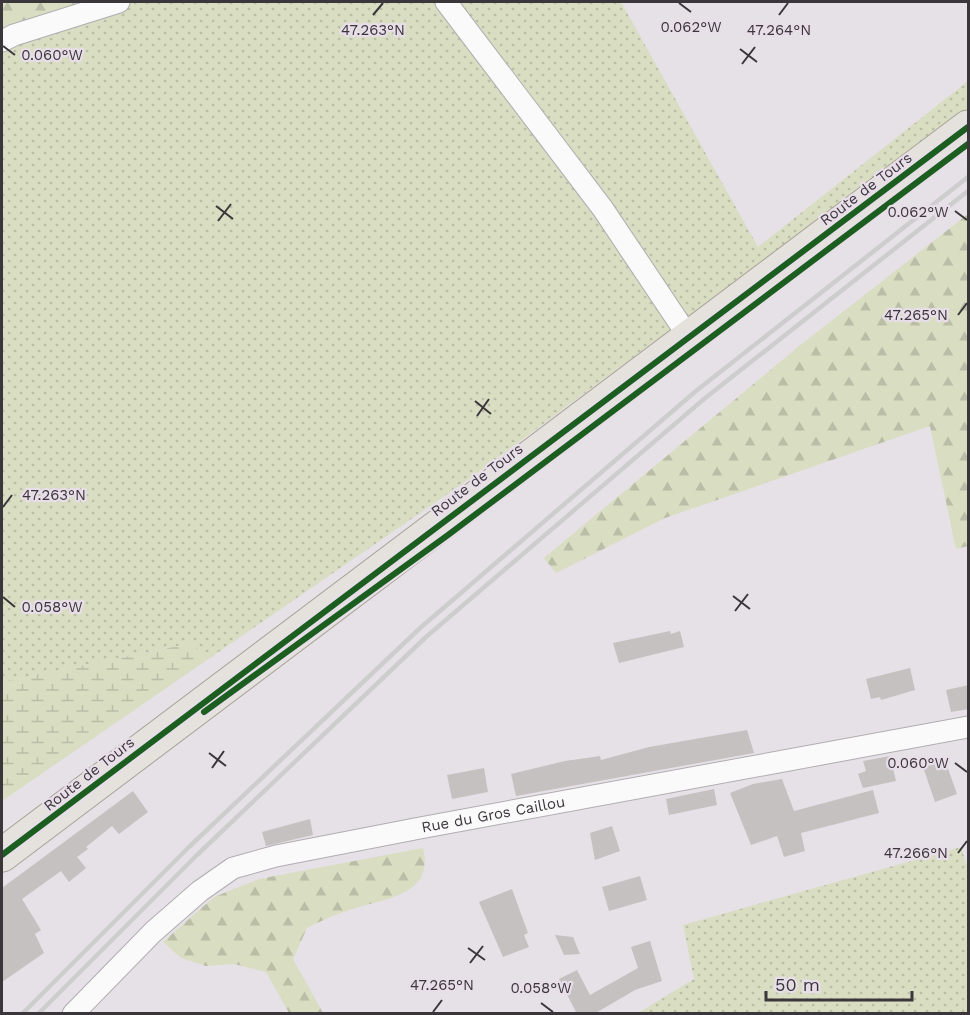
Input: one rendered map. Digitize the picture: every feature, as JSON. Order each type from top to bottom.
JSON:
[{"type":"main road","name":"Route de Tours","points":[[2,855],[688,336],[969,127]]},
{"type":"street","points":[[2,41],[119,2]]},
{"type":"street","points":[[446,2],[603,209],[688,336]]},
{"type":"street","name":"Rue du Gros Caillou","points":[[73,1014],[153,932],[200,891],[232,868],[276,856],[432,825],[969,727]]},
{"type":"green space","points":[[2,2],[91,2],[2,27]]},
{"type":"green space","points":[[91,2],[621,2],[758,247],[968,81],[968,109],[465,482],[207,660],[193,643],[2,682],[2,27]]},
{"type":"green space","points":[[968,214],[968,546],[956,549],[930,426],[665,518],[556,573],[544,558],[798,347]]},
{"type":"green space","points":[[193,643],[207,660],[2,801],[2,682]]},
{"type":"green space","points":[[961,847],[968,869],[968,1013],[638,1013],[694,979],[683,925]]},
{"type":"green space","points":[[423,848],[425,863],[422,875],[407,891],[339,913],[307,928],[293,959],[323,1013],[289,1013],[266,972],[234,964],[206,966],[181,958],[163,942],[214,897],[259,879]]},
{"type":"building","points":[[670,631],[671,634],[680,631],[684,647],[619,663],[613,643]]},
{"type":"building","points":[[910,668],[915,690],[881,700],[880,697],[871,699],[866,679]]},
{"type":"building","points":[[969,685],[969,709],[951,712],[946,690]]},
{"type":"building","points":[[747,730],[754,753],[516,796],[511,774],[565,761],[600,756],[601,760],[649,747]]},
{"type":"building","points":[[890,756],[896,781],[863,788],[858,774],[866,771],[863,761]]},
{"type":"building","points":[[945,760],[957,794],[935,802],[923,767]]},
{"type":"building","points":[[484,768],[488,792],[452,799],[447,775]]},
{"type":"building","points":[[782,779],[794,811],[873,790],[879,813],[801,833],[805,851],[784,857],[777,836],[751,845],[730,793],[753,784]]},
{"type":"building","points":[[714,789],[717,805],[669,815],[666,799]]},
{"type":"building","points":[[133,791],[148,812],[119,834],[112,826],[86,847],[88,849],[77,857],[86,868],[69,882],[61,871],[22,899],[41,930],[35,934],[44,953],[2,982],[2,888]]},
{"type":"building","points":[[310,819],[313,835],[266,846],[262,832]]},
{"type":"building","points":[[612,826],[620,851],[595,860],[590,833]]},
{"type":"building","points":[[640,876],[647,900],[609,911],[602,887]]},
{"type":"building","points":[[512,889],[528,933],[524,935],[529,947],[503,957],[479,902]]},
{"type":"building","points":[[555,935],[573,937],[580,954],[564,955]]},
{"type":"building","points":[[650,941],[662,981],[635,990],[594,1014],[577,1014],[559,979],[577,970],[590,995],[638,968],[631,947]]},
{"type":"railway","points":[[22,1014],[189,847],[419,629],[696,391],[968,177]]},
{"type":"railway","points":[[38,1014],[197,855],[426,637],[704,399],[968,191]]},
{"type":"cycle path","points":[[2,855],[968,127]]},
{"type":"cycle path","points":[[204,712],[448,535],[968,144]]}]
